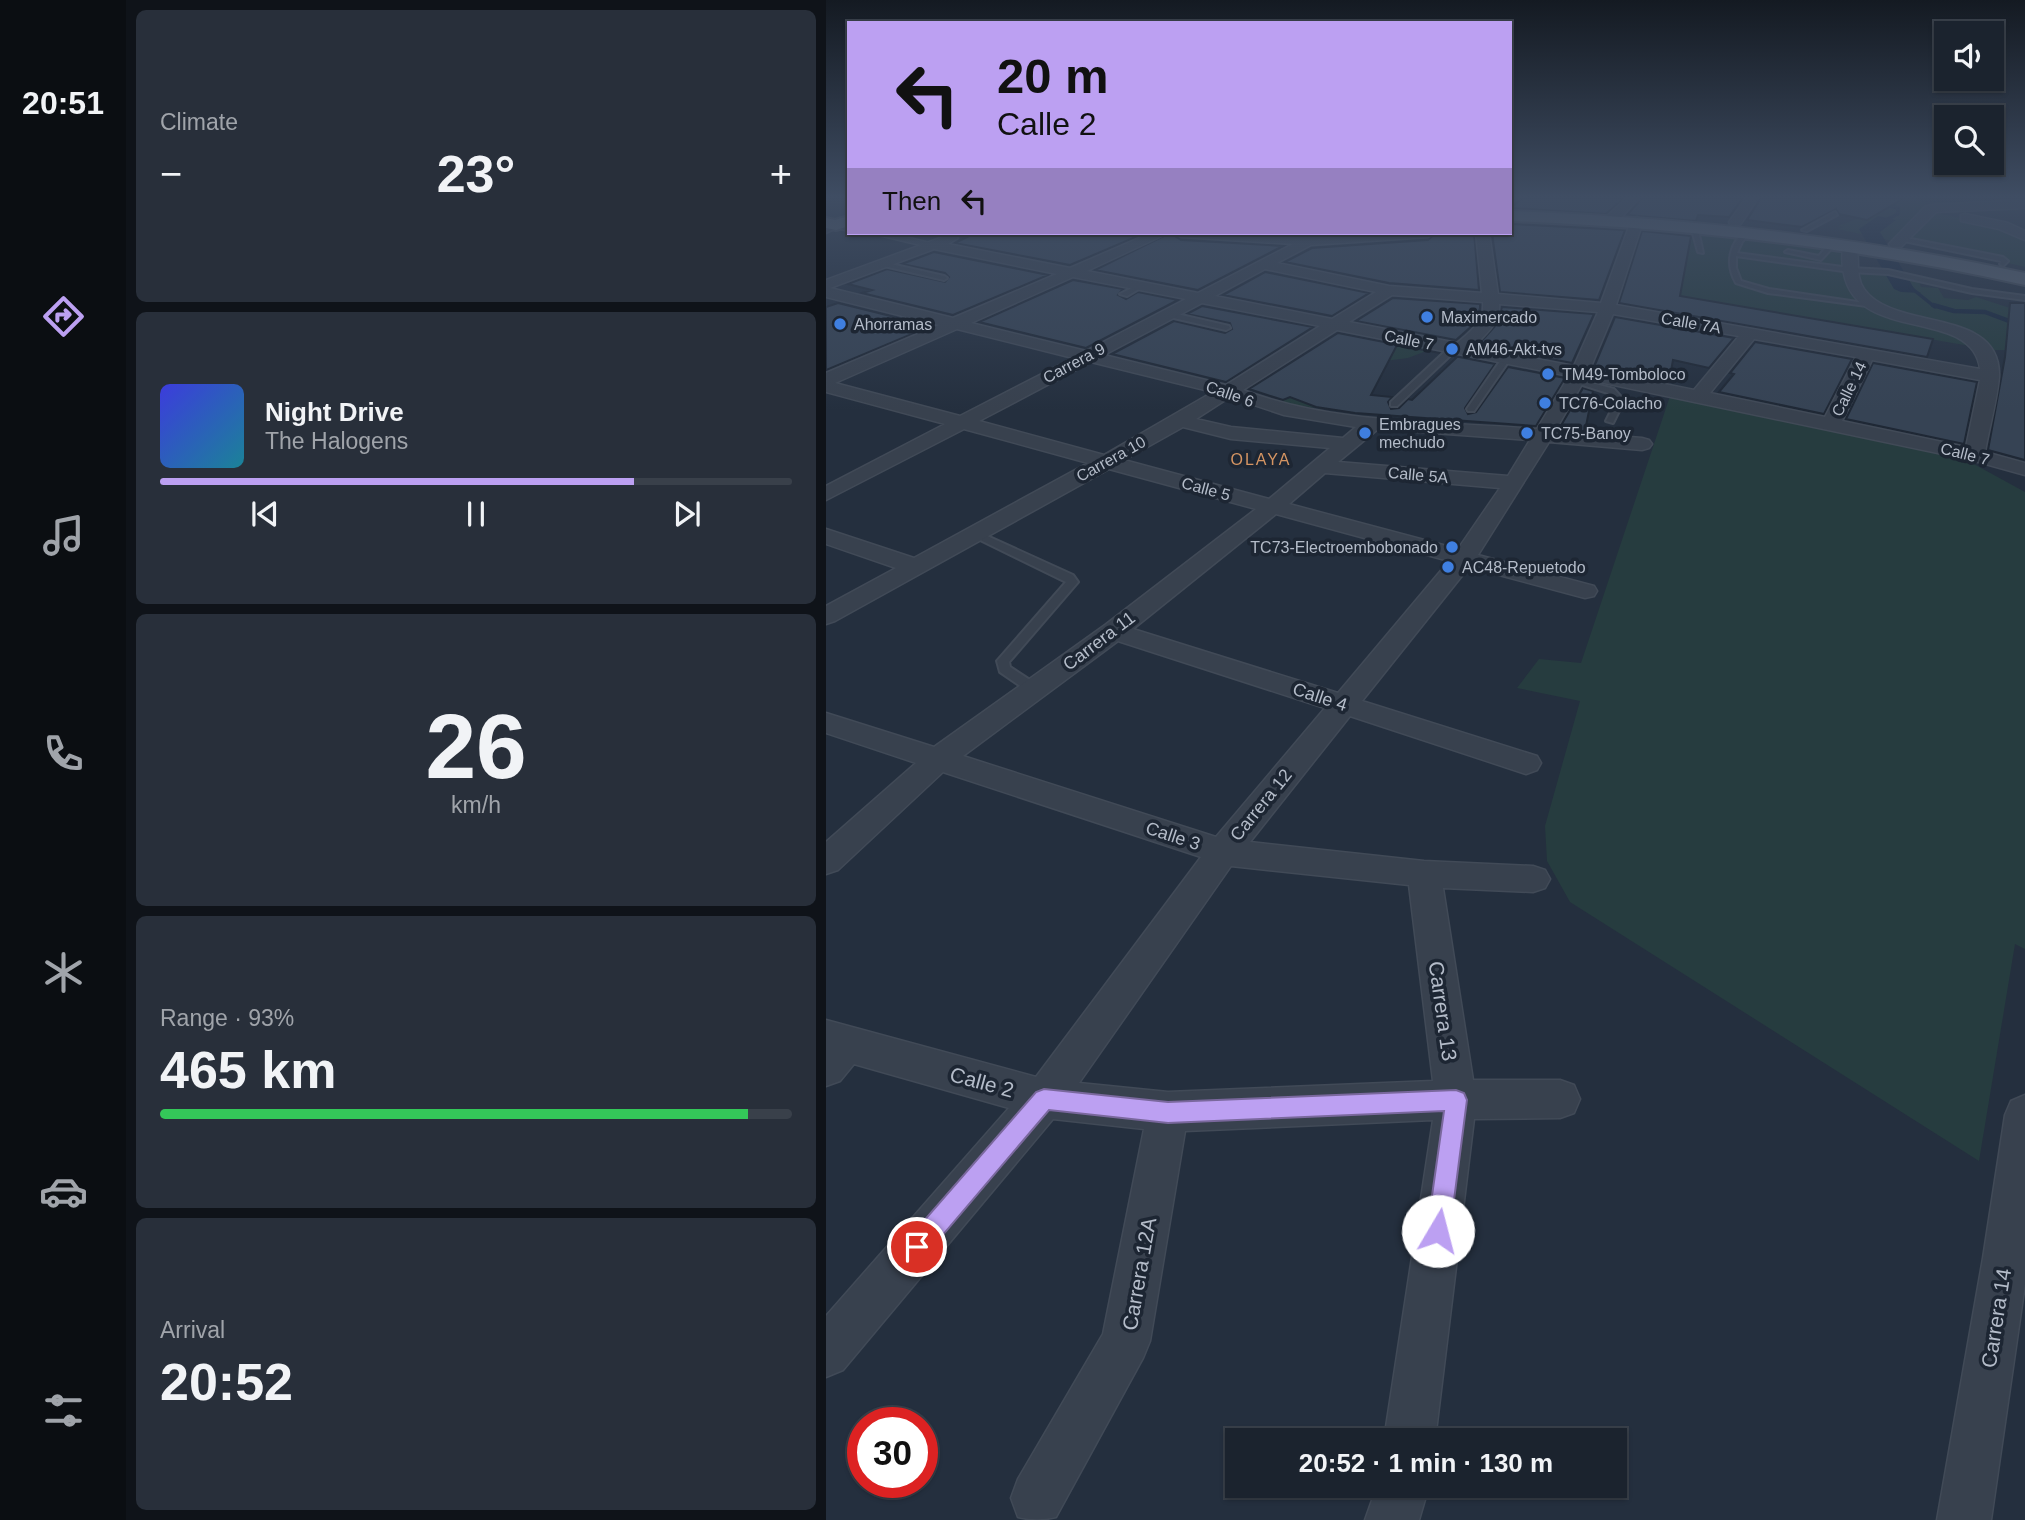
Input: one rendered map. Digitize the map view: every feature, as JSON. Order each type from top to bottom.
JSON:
[{"type":"main road","points":[[1970,269],[2025,279]]},
{"type":"street","points":[[826,285],[869,269]]},
{"type":"street","name":"Calle 7","points":[[1055,269],[1132,290],[1198,298],[1506,359],[1578,376],[1698,396],[1832,423],[1974,455],[2025,470]]},
{"type":"street","points":[[826,380],[1078,269]]},
{"type":"street","name":"Carrera 9","points":[[826,495],[1087,355],[1257,269]]},
{"type":"street","name":"Calle 7A","points":[[1284,269],[1388,290],[1607,308],[1866,354],[1935,358],[1990,376]]},
{"type":"street","points":[[1457,349],[1485,326],[1492,310],[1488,269]]},
{"type":"street","name":"Carrera 12","points":[[826,1353],[1044,1099],[1223,852],[1463,559],[1514,484],[1578,376],[1620,269]]},
{"type":"street","points":[[1850,270],[1860,295],[1874,305],[1961,333],[1979,342],[1988,353],[1990,376],[1974,455]]},
{"type":"street","name":"Carrera 10","points":[[826,616],[1180,421],[1388,290]]},
{"type":"street","name":"Calle 6","points":[[826,292],[1230,391],[1289,412],[1373,423],[1642,444]]},
{"type":"street","points":[[1698,396],[1750,333]]},
{"type":"street","points":[[1957,349],[1988,353]]},
{"type":"street","name":"Calle 14","points":[[1832,423],[1866,354]]},
{"type":"street","name":"Calle 5","points":[[826,386],[1585,592]]},
{"type":"street","points":[[1180,421],[1231,433],[1348,444]]},
{"type":"street","name":"Carrera 11","points":[[826,861],[940,758],[1114,631],[1272,507],[1373,423]]},
{"type":"street","name":"Calle 5A","points":[[1321,467],[1514,484]]},
{"type":"street","points":[[826,536],[914,566]]},
{"type":"street","name":"Calle 4","points":[[1114,631],[1526,763]]},
{"type":"street","name":"Calle 3","points":[[826,723],[1223,852],[1423,874],[1533,879]]},
{"type":"street","name":"Carrera 13","points":[[1412,1428],[1456,1100],[1423,874]]},
{"type":"street","name":"Calle 2","points":[[832,1050],[1044,1099],[1168,1112],[1456,1100],[1560,1099]]},
{"type":"street","name":"Carrera 12A","points":[[1037,1498],[1126,1342],[1168,1112]]},
{"type":"street","name":"Carrera 14","points":[[1964,1520],[2006,1258],[2025,1115]]},
{"type":"street","points":[[1392,1520],[1399,1498]]},
{"type":"lane","points":[[904,269],[944,278]]},
{"type":"lane","points":[[1734,269],[1735,277],[1749,286],[1874,305]]},
{"type":"lane","points":[[1842,269],[1888,272],[1972,291],[2025,299]]},
{"type":"lane","points":[[1167,314],[1226,328]]},
{"type":"lane","points":[[1394,404],[1457,349]]},
{"type":"lane","points":[[1471,409],[1506,359]]},
{"type":"lane","points":[[1578,376],[1611,391],[1620,401],[1611,421]]},
{"type":"lane","points":[[974,533],[1026,555],[1072,582],[1003,661],[1004,669],[1034,689]]},
{"type":"green space","points":[[1685,269],[1849,269],[1854,294],[1956,334],[1970,346],[1680,296]]},
{"type":"green space","points":[[1854,271],[1888,273],[1918,279],[1921,287],[1938,288],[1944,298],[1968,300],[1976,297],[2010,308],[2006,350],[1993,350],[1899,313],[1865,295]]},
{"type":"green space","points":[[1394,340],[1434,348],[1408,358],[1385,361],[1348,373],[1325,409],[1277,403],[1355,364]]},
{"type":"green space","points":[[1671,393],[1961,457],[2025,492],[2025,949],[2015,944],[1979,1161],[1570,902],[1547,861],[1545,826],[1580,701],[1517,688],[1539,659],[1581,663]]},
{"type":"water","points":[[1882,269],[1902,269],[1915,290],[1921,293],[1901,292],[1894,289]]},
{"type":"building","points":[[887,269],[945,282],[949,277],[945,273],[926,269],[1018,269],[1048,275],[953,315],[862,293],[872,290],[848,284]]},
{"type":"building","points":[[1097,269],[1239,269],[1198,290],[1095,270]]},
{"type":"building","points":[[1319,269],[1477,269],[1479,290],[1389,283]]},
{"type":"building","points":[[1497,269],[1611,269],[1599,300],[1500,292]]},
{"type":"building","points":[[1630,269],[1685,269],[1680,296],[1933,339],[1927,357],[1619,303]]},
{"type":"building","points":[[1265,272],[1369,293],[1332,316],[1223,295]]},
{"type":"building","points":[[1073,280],[1123,289],[1118,295],[1126,299],[1138,292],[1178,300],[1086,348],[979,322]]},
{"type":"building","points":[[1393,298],[1480,304],[1480,308],[1474,324],[1456,340],[1356,321]]},
{"type":"building","points":[[838,303],[931,326],[826,370],[826,307]]},
{"type":"building","points":[[2010,303],[2025,303],[2025,460],[1988,450],[2005,357]]},
{"type":"building","points":[[1202,306],[1313,327],[1226,382],[1112,354],[1174,321],[1225,333],[1232,329],[1230,323],[1187,314]]},
{"type":"building","points":[[1502,307],[1594,314],[1572,363],[1478,345],[1497,324]]},
{"type":"building","points":[[1615,317],[1734,338],[1709,368],[1673,360],[1669,382],[1594,367]]},
{"type":"building","points":[[1338,333],[1440,353],[1397,345],[1371,395],[1392,397],[1388,402],[1391,409],[1399,408],[1408,399],[1412,400],[1456,358],[1454,356],[1495,364],[1465,408],[1468,414],[1476,412],[1508,367],[1565,378],[1536,426],[1355,413],[1316,407],[1290,397],[1283,400],[1249,389]]},
{"type":"building","points":[[1755,342],[1852,359],[1824,414],[1719,392],[1734,374],[1730,373]]},
{"type":"building","points":[[1873,363],[1977,382],[1964,444],[1846,419]]},
{"type":"building","points":[[1583,388],[1593,391],[1585,431],[1559,429]]},
{"type":"waterway","points":[[1910,287],[1935,307]]},
{"type":"waterway","points":[[1933,305],[1954,311],[1985,312],[2025,327]]},
{"type":"place","name":"Maximercado","points":[[1427,317]]},
{"type":"place","name":"Ahorramas","points":[[840,324]]},
{"type":"place","name":"AM46-Akt-tvs","points":[[1452,349]]},
{"type":"place","name":"TM49-Tomboloco","points":[[1548,374]]},
{"type":"place","name":"TC76-Colacho","points":[[1545,403]]},
{"type":"place","name":"Embragues mechudo","points":[[1365,433]]},
{"type":"place","name":"TC75-Banoy","points":[[1527,433]]},
{"type":"place","name":"TC73-Electroembobonado","points":[[1452,547]]},
{"type":"place","name":"AC48-Repuetodo","points":[[1448,567]]},
{"type":"district","name":"OLAYA","points":[[1261,459]]},
{"type":"route","points":[[917,1247],[1044,1099],[1168,1112],[1456,1100],[1438,1231]]}]
